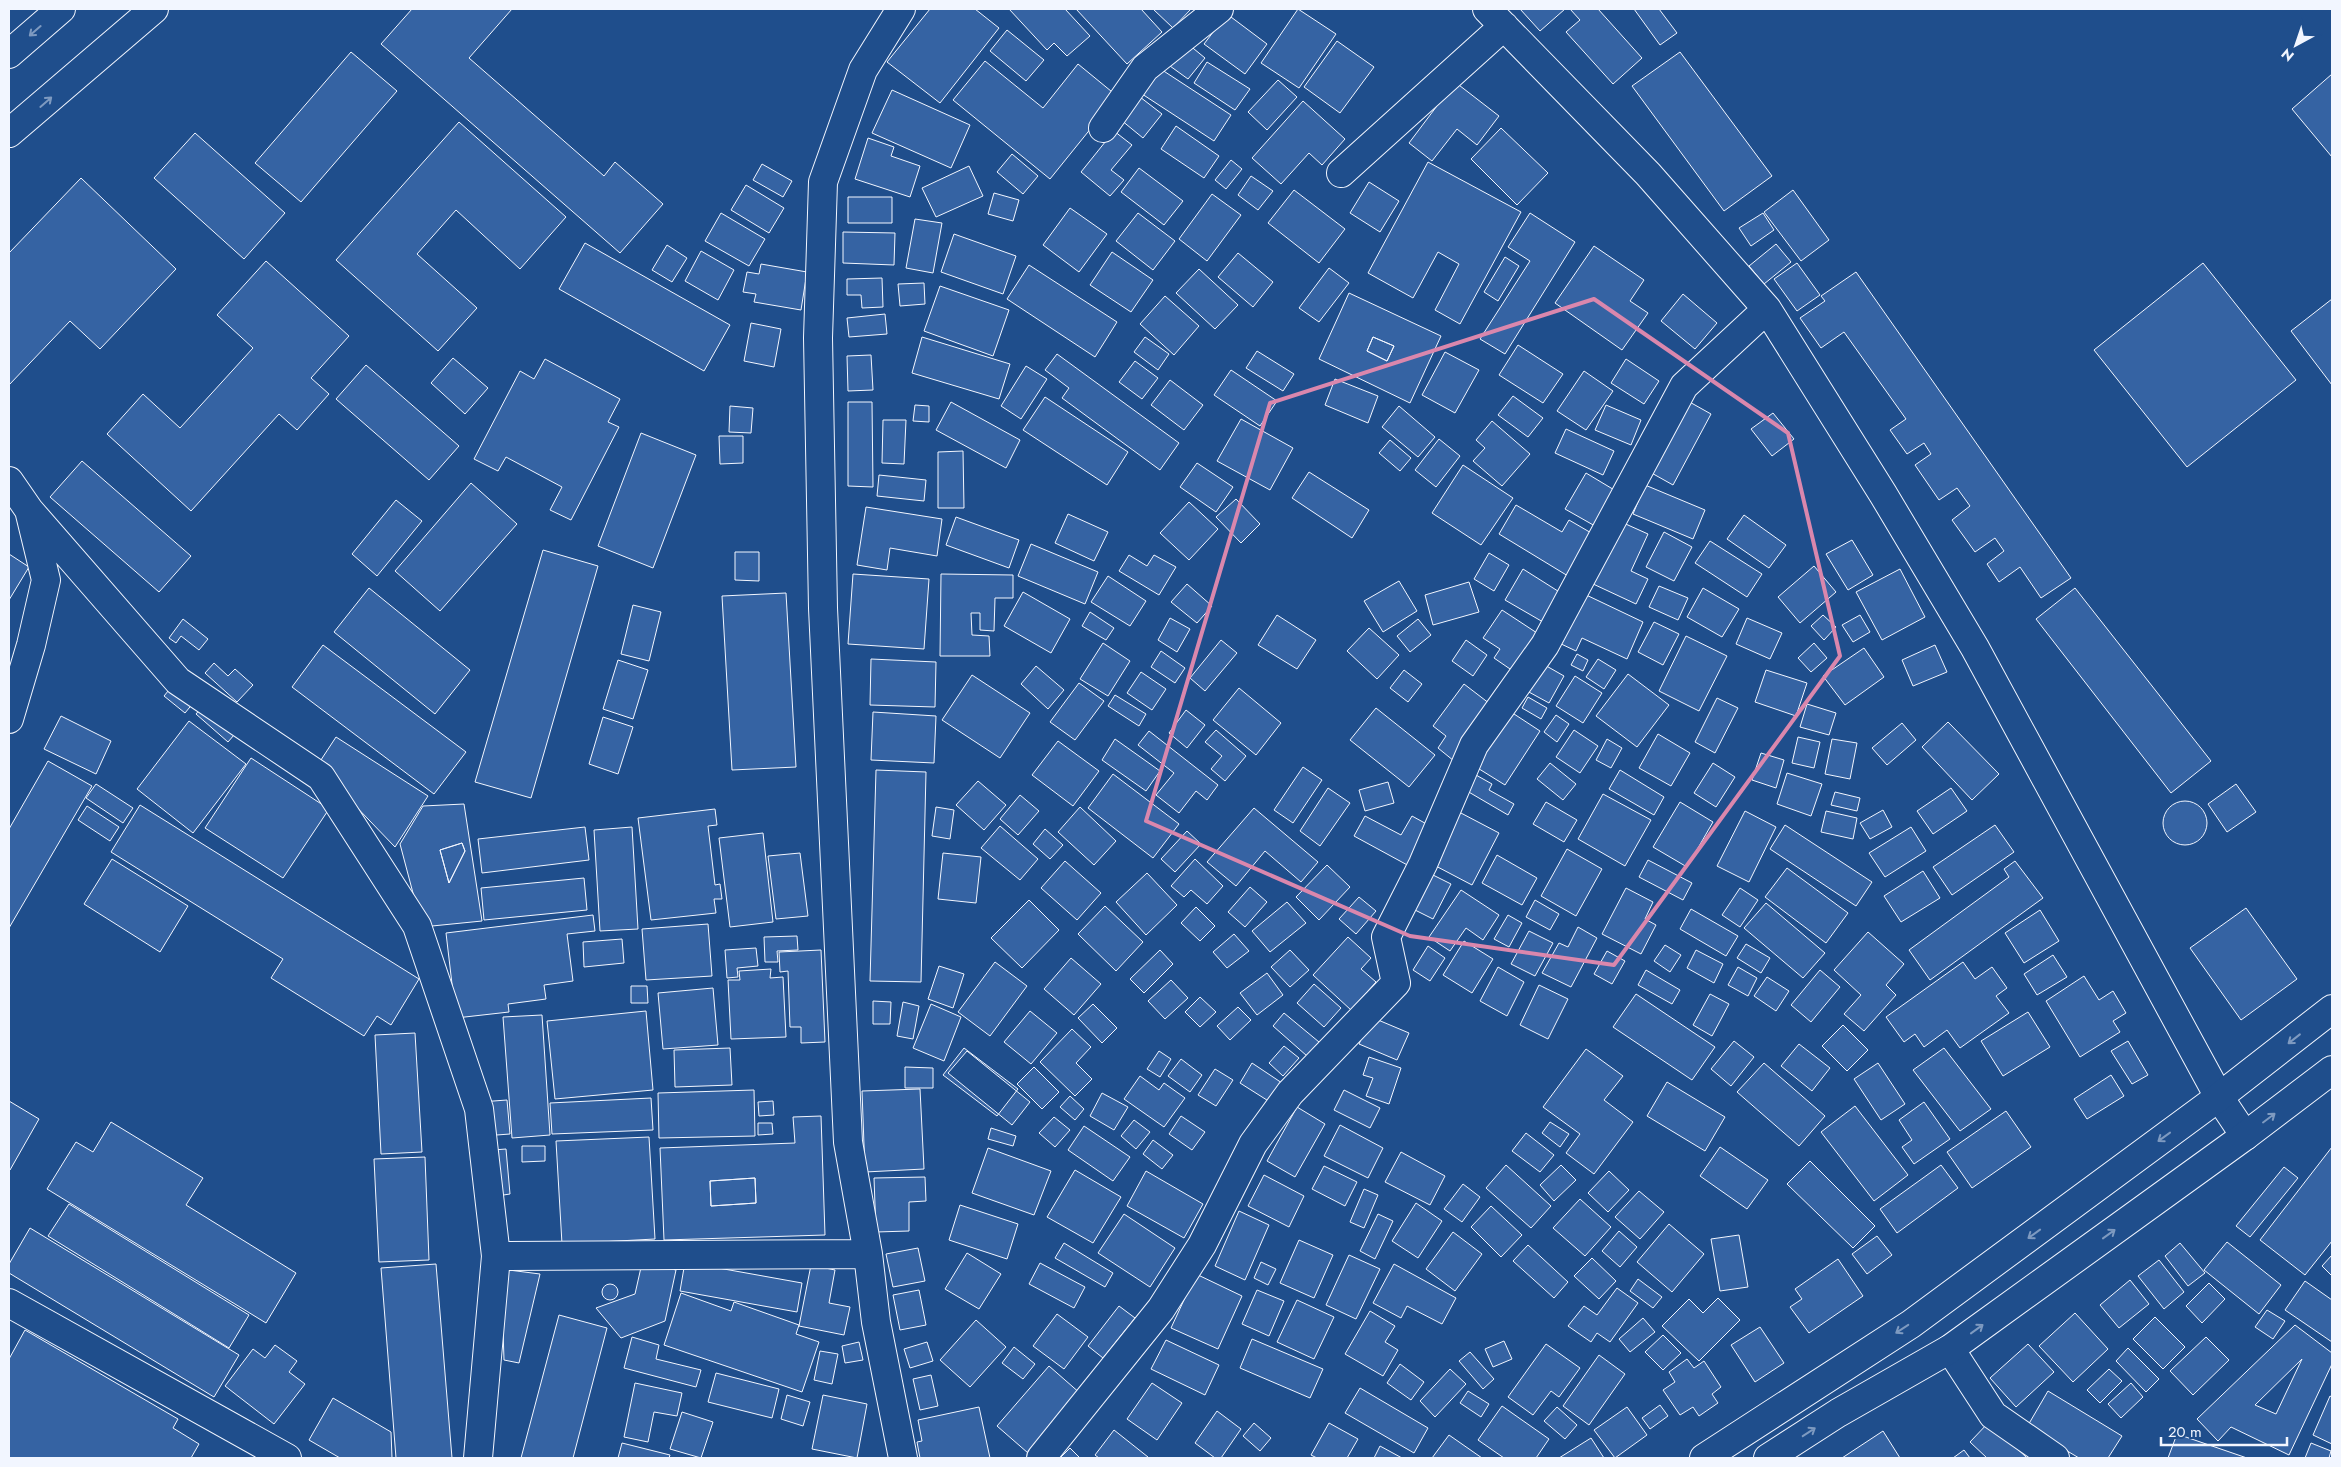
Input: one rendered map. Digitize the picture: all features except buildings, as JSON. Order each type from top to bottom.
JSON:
[{"type":"street","points":[[9,54],[61,9]]},
{"type":"street","points":[[9,133],[154,9]]},
{"type":"street","points":[[901,9],[863,70],[823,182],[818,338],[823,608],[848,1142],[868,1254],[876,1322],[902,1458]]},
{"type":"street","points":[[1103,128],[1145,68],[1219,9]]},
{"type":"street","points":[[1340,173],[1495,17],[1648,174],[1767,309],[1884,494],[1976,648],[2218,1097],[2245,1136]]},
{"type":"street","points":[[1042,1458],[1161,1309],[1202,1244],[1253,1144],[1290,1093],[1396,983],[1386,937],[1423,864],[1474,745],[1545,645],[1684,386],[1767,309]]},
{"type":"street","points":[[9,481],[30,510],[178,681],[321,777],[417,926],[478,1109],[496,1256],[478,1458]]},
{"type":"street","points":[[9,719],[31,645],[46,580],[30,510]]},
{"type":"street","points":[[1704,1458],[1911,1324],[2218,1097],[2332,1009]]},
{"type":"street","points":[[1768,1458],[1838,1413],[1950,1349],[2245,1136],[2332,1070]]},
{"type":"street","points":[[496,1256],[868,1254]]},
{"type":"street","points":[[9,1303],[287,1458]]},
{"type":"street","points":[[1950,1349],[1993,1415],[2055,1458]]},
{"type":"highlighted area","points":[[1594,299],[1788,433],[1840,656],[1614,965],[1410,936],[1146,821],[1270,403]]}]
